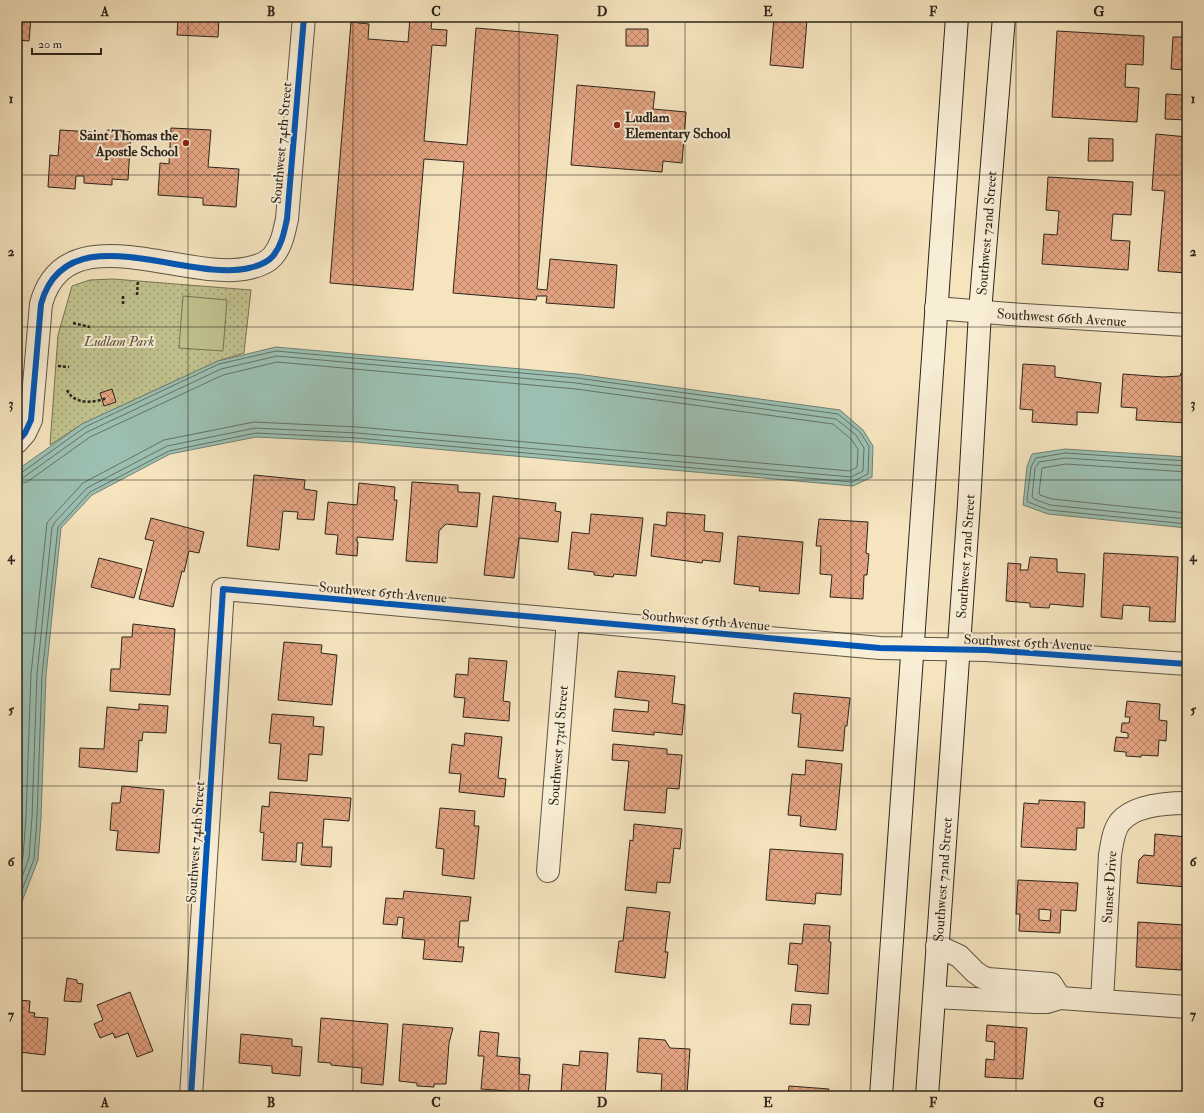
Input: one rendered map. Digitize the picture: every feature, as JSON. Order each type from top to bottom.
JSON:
[{"type":"street","name":"Southwest 74th Street","points":[[17,442],[25,433],[31,420],[34,395],[38,318],[44,291],[49,282],[62,268],[73,261],[83,258],[102,256],[134,258],[220,270],[245,269],[264,263],[274,255],[281,242],[287,219],[304,17]]},
{"type":"street","points":[[881,1096],[957,17]]},
{"type":"street","name":"Southwest 72nd Street","points":[[926,1096],[959,650],[980,312],[1004,17]]},
{"type":"street","name":"Southwest 66th Avenue","points":[[936,308],[1187,325]]},
{"type":"street","name":"Southwest 74th Street","points":[[191,1096],[223,589]]},
{"type":"street","name":"Southwest 65th Avenue","points":[[223,589],[880,648],[992,651],[1187,664]]},
{"type":"street","name":"Southwest 73rd Street","points":[[548,871],[568,620]]},
{"type":"street","name":"Sunset Drive","points":[[1102,1001],[1110,855],[1114,837],[1120,823],[1128,815],[1146,807],[1187,803]]},
{"type":"street","points":[[937,946],[959,956],[982,977],[997,981],[1051,984],[1060,998]]},
{"type":"street","points":[[934,997],[1035,1002],[1047,1002],[1060,998],[1187,1007]]},
{"type":"path","points":[[123,294],[123,304]]},
{"type":"path","points":[[73,323],[90,327]]},
{"type":"path","points":[[67,390],[69,394],[84,402],[94,402],[106,398]]},
{"type":"green space","name":"Ludlam Park","points":[[113,279],[251,290],[244,353],[218,361],[82,424],[50,445],[58,335],[72,286],[90,280]]},
{"type":"green space","points":[[183,296],[227,300],[223,351],[179,348]]},
{"type":"water","points":[[276,347],[577,374],[840,410],[863,430],[873,446],[872,477],[853,486],[356,442],[256,437],[170,454],[92,495],[61,528],[46,675],[38,860],[21,904],[17,908],[17,470],[82,424],[218,361]]},
{"type":"water","points":[[1065,449],[1187,457],[1187,528],[1048,514],[1023,505],[1027,466],[1032,454]]},
{"type":"building","points":[[17,17],[31,17],[29,41],[17,40]]},
{"type":"building","points":[[178,17],[219,17],[218,37],[177,35]]},
{"type":"building","points":[[774,17],[807,20],[803,68],[770,65]]},
{"type":"building","points":[[410,18],[432,20],[431,29],[447,30],[446,46],[432,45],[424,141],[467,145],[476,28],[558,35],[537,289],[547,290],[550,259],[617,265],[614,308],[546,303],[547,296],[537,296],[536,300],[453,293],[464,162],[424,159],[413,290],[330,283],[351,22],[369,24],[368,39],[408,42]]},
{"type":"building","points":[[626,29],[648,29],[648,46],[626,46]]},
{"type":"building","points":[[1057,31],[1144,36],[1143,65],[1126,64],[1125,87],[1139,88],[1137,122],[1052,117]]},
{"type":"building","points":[[1173,37],[1187,37],[1187,120],[1165,119],[1166,94],[1183,95],[1185,70],[1171,69]]},
{"type":"building","points":[[577,85],[655,92],[653,109],[686,112],[682,163],[663,161],[662,172],[571,165]]},
{"type":"building","points":[[171,128],[211,130],[208,167],[239,169],[236,207],[203,205],[203,198],[158,195],[160,163],[169,164]]},
{"type":"building","points":[[60,130],[107,133],[107,130],[131,132],[128,180],[112,179],[112,185],[84,183],[84,176],[76,176],[75,189],[48,187],[50,155],[58,156]]},
{"type":"building","points":[[1156,134],[1187,137],[1187,273],[1158,271],[1165,191],[1152,190]]},
{"type":"building","points":[[1089,138],[1113,139],[1113,161],[1088,161]]},
{"type":"building","points":[[1048,177],[1133,182],[1131,215],[1113,214],[1111,240],[1130,241],[1128,270],[1042,264],[1044,234],[1057,235],[1059,211],[1046,210]]},
{"type":"building","points":[[1023,364],[1055,366],[1055,377],[1101,383],[1098,413],[1077,412],[1077,425],[1032,422],[1033,410],[1020,409]]},
{"type":"building","points":[[1181,373],[1187,374],[1187,423],[1136,420],[1137,408],[1121,407],[1123,374],[1163,377],[1180,376]]},
{"type":"building","points":[[112,389],[116,402],[104,406],[100,393]]},
{"type":"building","points":[[254,475],[305,480],[304,489],[317,491],[314,520],[297,519],[298,512],[283,511],[279,550],[247,546]]},
{"type":"building","points":[[412,482],[458,485],[458,492],[480,493],[477,527],[446,524],[439,531],[437,563],[406,561]]},
{"type":"building","points":[[359,483],[395,487],[394,500],[397,500],[393,540],[357,537],[357,556],[336,554],[338,535],[325,534],[328,502],[357,505]]},
{"type":"building","points":[[493,496],[556,503],[555,511],[561,512],[558,542],[519,538],[514,578],[484,575]]},
{"type":"building","points":[[667,512],[705,515],[704,531],[723,533],[720,562],[703,560],[702,563],[651,556],[654,524],[666,526]]},
{"type":"building","points":[[591,514],[643,518],[636,576],[614,574],[613,577],[594,575],[594,572],[568,569],[572,532],[589,534]]},
{"type":"building","points":[[151,518],[204,532],[199,553],[189,551],[184,572],[182,571],[173,607],[139,599],[154,541],[145,539]]},
{"type":"building","points":[[819,519],[868,522],[866,553],[869,554],[867,575],[864,575],[863,599],[830,597],[832,575],[820,574],[821,546],[816,546]]},
{"type":"building","points":[[738,536],[803,542],[799,594],[759,591],[760,587],[734,584]]},
{"type":"building","points":[[1104,553],[1178,557],[1175,622],[1149,621],[1150,607],[1123,605],[1122,619],[1101,617]]},
{"type":"building","points":[[1030,557],[1057,559],[1057,572],[1085,574],[1083,607],[1050,604],[1049,608],[1030,607],[1030,603],[1006,601],[1008,563],[1021,564],[1020,570],[1028,570]]},
{"type":"building","points":[[99,558],[142,569],[134,598],[91,587]]},
{"type":"building","points":[[133,624],[175,629],[170,695],[110,691],[111,669],[120,669],[122,637],[132,637]]},
{"type":"building","points":[[284,642],[322,645],[321,653],[337,655],[332,705],[278,700]]},
{"type":"building","points":[[469,658],[507,661],[503,701],[510,702],[509,721],[463,717],[465,698],[454,697],[456,674],[468,675]]},
{"type":"building","points":[[618,671],[675,676],[672,703],[685,705],[682,735],[654,732],[654,735],[612,731],[614,709],[648,712],[649,701],[615,697]]},
{"type":"building","points":[[794,693],[850,698],[847,726],[845,726],[843,751],[798,747],[801,714],[792,713]]},
{"type":"building","points":[[1127,701],[1160,704],[1159,720],[1167,721],[1166,741],[1159,740],[1158,756],[1126,756],[1126,752],[1114,751],[1116,737],[1128,738],[1128,733],[1121,732],[1122,723],[1129,723],[1130,717],[1125,717]]},
{"type":"building","points":[[139,704],[168,706],[166,733],[143,732],[142,741],[139,740],[137,772],[79,767],[80,748],[104,749],[107,707],[139,710]]},
{"type":"building","points":[[272,714],[314,717],[313,726],[324,727],[322,755],[309,754],[307,781],[278,779],[281,744],[269,743]]},
{"type":"building","points":[[465,733],[502,737],[498,778],[506,779],[504,797],[459,792],[461,774],[449,773],[452,744],[464,746]]},
{"type":"building","points":[[613,744],[667,749],[667,754],[682,755],[679,789],[667,788],[665,813],[624,810],[629,761],[612,760]]},
{"type":"building","points":[[806,760],[842,764],[836,830],[800,826],[801,816],[788,815],[792,774],[805,775]]},
{"type":"building","points":[[122,786],[164,790],[159,853],[116,850],[118,831],[110,830],[112,803],[120,803]]},
{"type":"building","points":[[270,792],[351,798],[349,821],[324,819],[322,847],[332,847],[331,867],[301,865],[303,843],[297,843],[296,862],[262,860],[264,833],[260,832],[262,806],[269,807]]},
{"type":"building","points":[[1039,800],[1085,802],[1084,828],[1077,828],[1076,850],[1021,847],[1024,803],[1039,804]]},
{"type":"building","points":[[440,808],[475,811],[474,826],[479,826],[474,879],[442,875],[444,849],[436,848]]},
{"type":"building","points":[[634,824],[682,829],[680,849],[674,848],[670,883],[657,882],[656,893],[625,890],[630,840],[633,841]]},
{"type":"building","points":[[1155,834],[1187,837],[1187,887],[1137,883],[1139,860],[1144,855],[1154,856]]},
{"type":"building","points":[[770,849],[843,854],[841,895],[816,893],[815,904],[766,900]]},
{"type":"building","points":[[1018,880],[1078,883],[1076,911],[1061,910],[1060,933],[1019,931],[1020,914],[1016,914]],"holes":[[[1039,909],[1051,910],[1050,921],[1039,920]]]},
{"type":"building","points":[[404,891],[471,897],[468,921],[460,921],[458,947],[464,947],[462,962],[423,959],[425,940],[402,938],[404,918],[398,917],[397,925],[383,924],[386,898],[403,899]]},
{"type":"building","points":[[627,907],[670,912],[665,952],[668,952],[665,978],[615,972],[619,941],[623,941]]},
{"type":"building","points":[[1138,922],[1184,925],[1181,970],[1136,967]]},
{"type":"building","points":[[804,924],[830,926],[829,942],[831,942],[828,994],[795,991],[798,965],[788,964],[790,943],[802,944]]},
{"type":"building","points":[[67,978],[77,980],[77,983],[83,984],[81,1002],[64,1001]]},
{"type":"building","points":[[130,992],[153,1051],[137,1057],[128,1033],[115,1038],[113,1033],[100,1038],[94,1024],[103,1020],[97,1005]]},
{"type":"building","points":[[17,1000],[30,1001],[29,1012],[35,1013],[34,1017],[48,1018],[45,1055],[19,1052],[19,1050],[17,1050]]},
{"type":"building","points":[[792,1004],[811,1005],[809,1025],[790,1024]]},
{"type":"building","points":[[321,1018],[388,1024],[383,1085],[361,1083],[362,1068],[331,1065],[331,1063],[318,1062]]},
{"type":"building","points":[[403,1024],[453,1028],[449,1043],[446,1084],[434,1084],[434,1087],[417,1086],[417,1083],[399,1081]]},
{"type":"building","points":[[987,1025],[1027,1028],[1023,1079],[985,1077],[986,1059],[994,1060],[995,1042],[986,1041]]},
{"type":"building","points":[[480,1031],[499,1033],[497,1056],[520,1058],[519,1074],[530,1075],[528,1096],[508,1094],[508,1091],[481,1089],[484,1056],[478,1056]]},
{"type":"building","points":[[241,1034],[292,1039],[292,1046],[302,1047],[300,1076],[272,1073],[272,1066],[239,1063]]},
{"type":"building","points":[[639,1038],[665,1040],[670,1048],[690,1049],[687,1094],[697,1094],[697,1096],[653,1096],[653,1092],[661,1092],[662,1074],[637,1072]]},
{"type":"building","points":[[580,1051],[608,1053],[605,1096],[577,1096],[577,1094],[561,1093],[563,1064],[579,1066]]},
{"type":"building","points":[[789,1086],[829,1089],[828,1096],[788,1096]]},
{"type":"building","points":[[1134,1092],[1171,1095],[1171,1096],[1134,1096]]},
{"type":"building","points":[[988,1093],[1023,1095],[987,1096]]},
{"type":"cycle path","points":[[17,442],[25,433],[31,420],[41,304],[55,277],[75,262],[101,256],[131,257],[193,267],[223,270],[249,268],[259,265],[268,261],[276,252],[279,247],[287,219],[304,17]]},
{"type":"cycle path","points":[[191,1096],[223,589],[880,648],[986,650],[1187,664]]},
{"type":"place","name":"Ludlam Elementary School","points":[[617,125]]},
{"type":"place","name":"Saint Thomas the Apostle School","points":[[186,143]]}]
